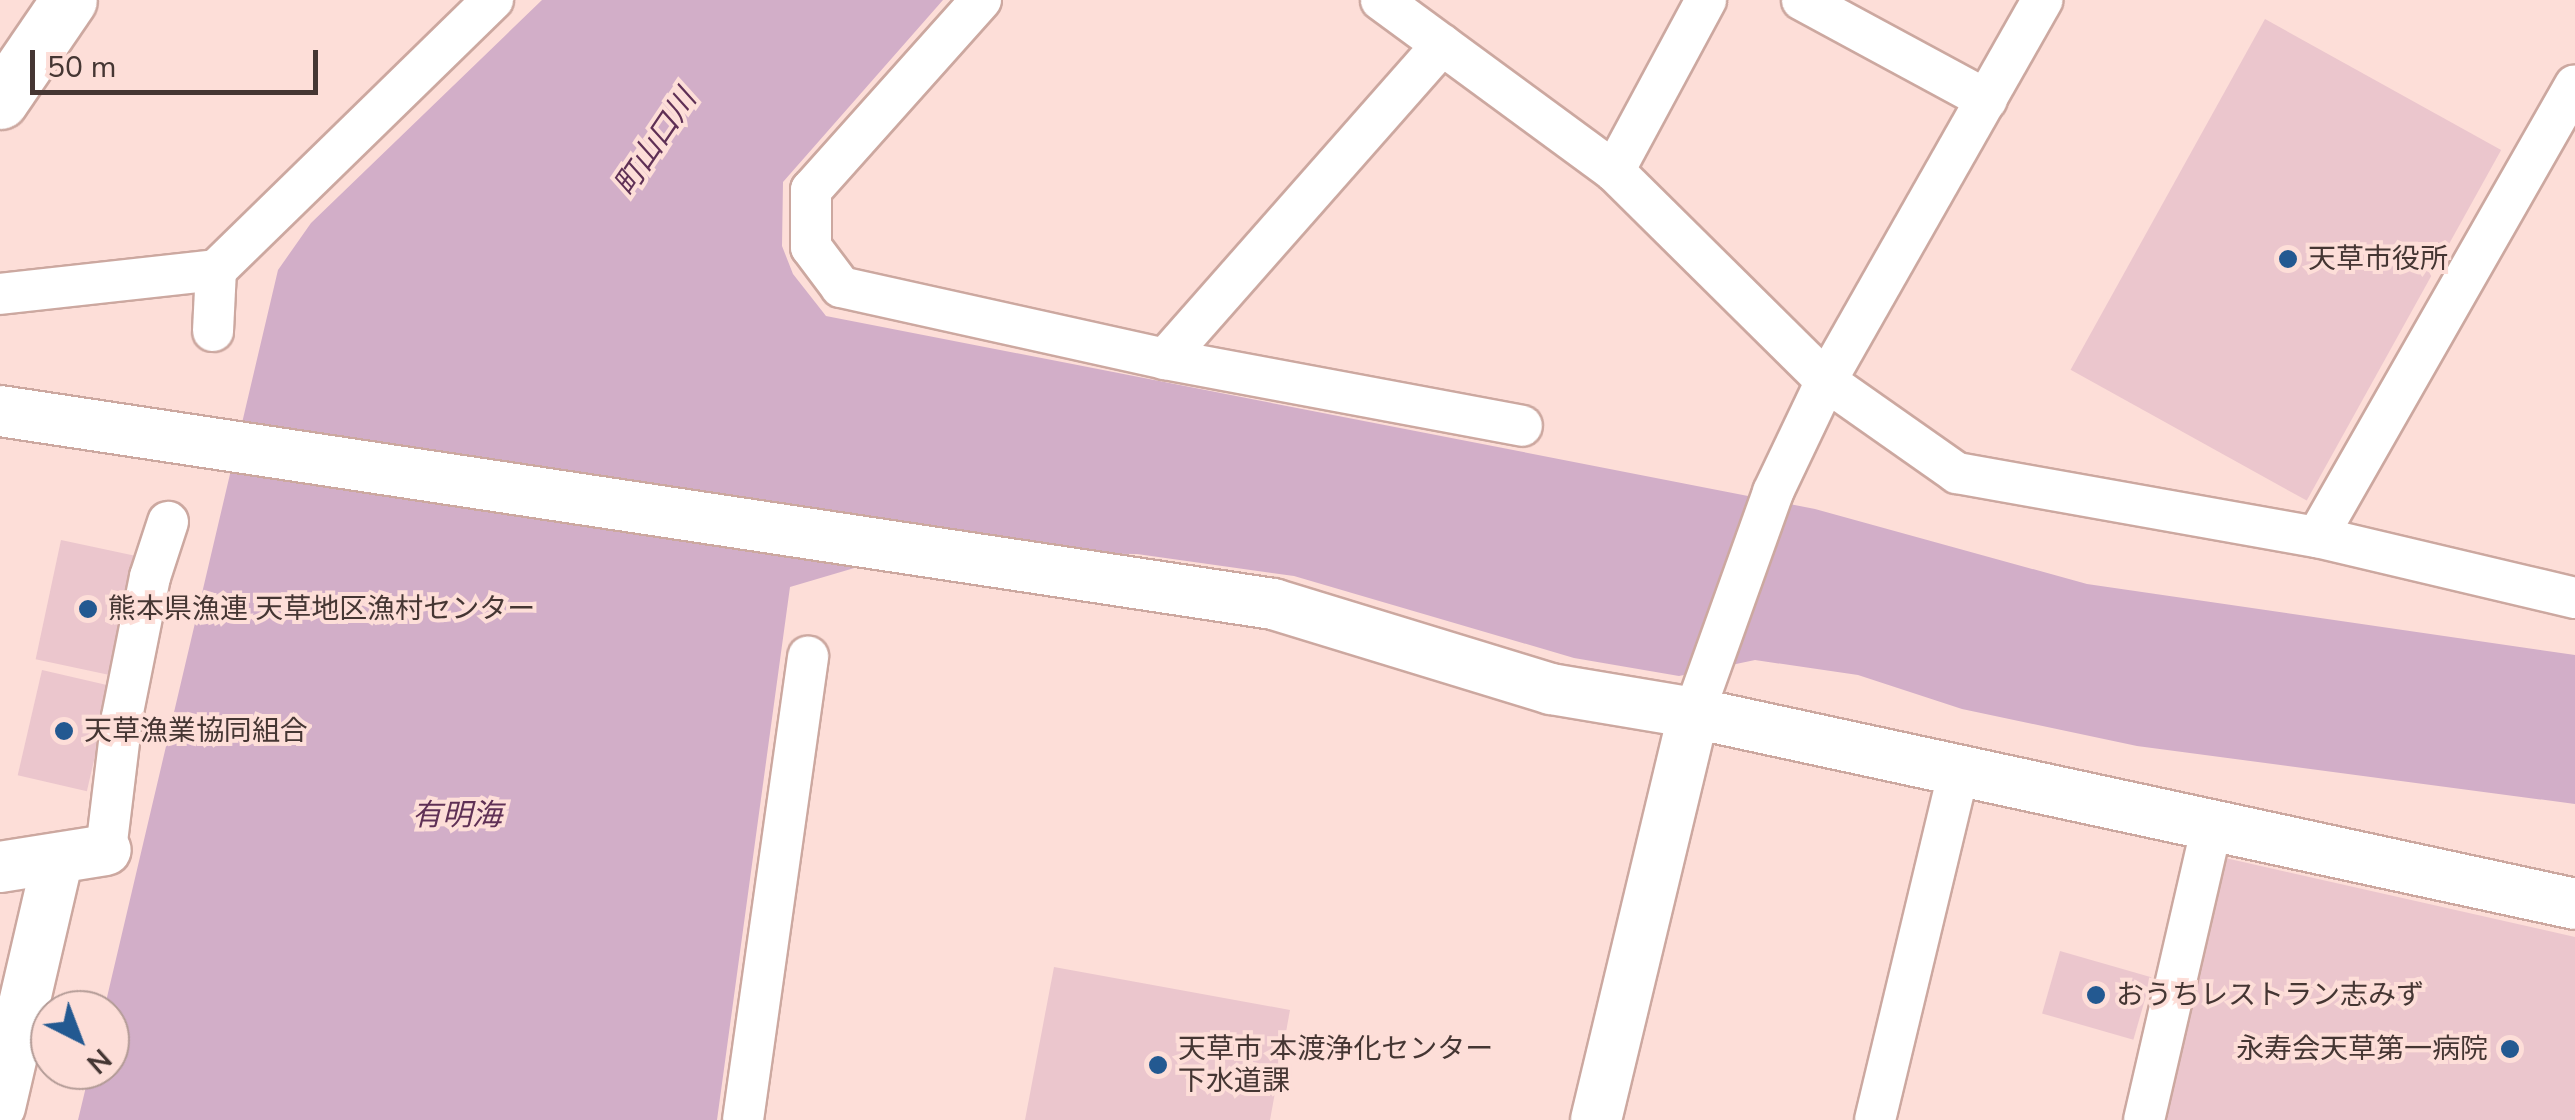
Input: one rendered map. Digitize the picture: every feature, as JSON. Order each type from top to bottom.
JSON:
[{"type":"main road","points":[[0,101],[69,0]]},
{"type":"street","points":[[0,294],[216,270],[493,0]]},
{"type":"street","points":[[981,0],[811,190],[811,247],[822,270],[866,297],[1165,360],[1522,426]]},
{"type":"street","points":[[1381,0],[1614,171],[1826,381],[1958,473],[2317,537],[2575,598]]},
{"type":"street","points":[[1614,171],[1706,0]]},
{"type":"street","points":[[1802,0],[1986,100]]},
{"type":"street","points":[[1596,1120],[1699,699],[1773,492],[1826,381],[2042,0]]},
{"type":"street","points":[[1165,360],[1442,45]]},
{"type":"street","points":[[2317,537],[2575,86]]},
{"type":"street","points":[[213,331],[216,270]]},
{"type":"street","points":[[0,412],[1272,604],[1552,689],[1699,699],[1959,770],[2575,904]]},
{"type":"street","points":[[0,866],[57,862],[106,850],[125,700],[168,522]]},
{"type":"street","points":[[743,1120],[808,657]]},
{"type":"street","points":[[1875,1120],[1959,770]]},
{"type":"street","points":[[2144,1120],[2212,826]]},
{"type":"street","points":[[0,1108],[57,862]]},
{"type":"water","points":[[542,0],[943,0],[783,182],[782,246],[793,274],[826,316],[1815,509],[2087,584],[2575,655],[2575,804],[2137,746],[1962,709],[1858,675],[1755,660],[1679,676],[1574,658],[1294,576],[1137,554],[1002,553],[878,561],[790,587],[717,1120],[78,1120],[85,1090],[130,1090],[130,990],[109,990],[278,270],[311,223]]},
{"type":"building","name":"天草市役所","points":[[2265,19],[2501,150],[2307,501],[2071,370]]},
{"type":"building","name":"熊本県漁連 天草地区漁村センター","points":[[61,540],[143,557],[118,677],[36,659]]},
{"type":"building","name":"天草漁業協同組合","points":[[42,670],[111,686],[87,791],[18,775]]},
{"type":"building","name":"永寿会天草第一病院","points":[[2221,857],[2575,937],[2575,1120],[2162,1120]]},
{"type":"building","name":"おうちレストラン志みず","points":[[2060,951],[2151,977],[2133,1040],[2042,1013]]},
{"type":"building","name":"天草市 本渡浄化センター 下水道課","points":[[1054,967],[1290,1010],[1270,1120],[1025,1120]]},
{"type":"place","name":"天草市役所","points":[[2288,259]]},
{"type":"place","name":"熊本県漁連 天草地区漁村センター","points":[[88,609]]},
{"type":"place","name":"天草漁業協同組合","points":[[64,731]]},
{"type":"place","name":"おうちレストラン志みず","points":[[2096,995]]},
{"type":"place","name":"永寿会天草第一病院","points":[[2510,1049]]},
{"type":"place","name":"天草市 本渡浄化センター 下水道課","points":[[1158,1065]]},
{"type":"water label","name":"町山口川","points":[[656,143]]},
{"type":"water label","name":"有明海","points":[[457,816]]}]
